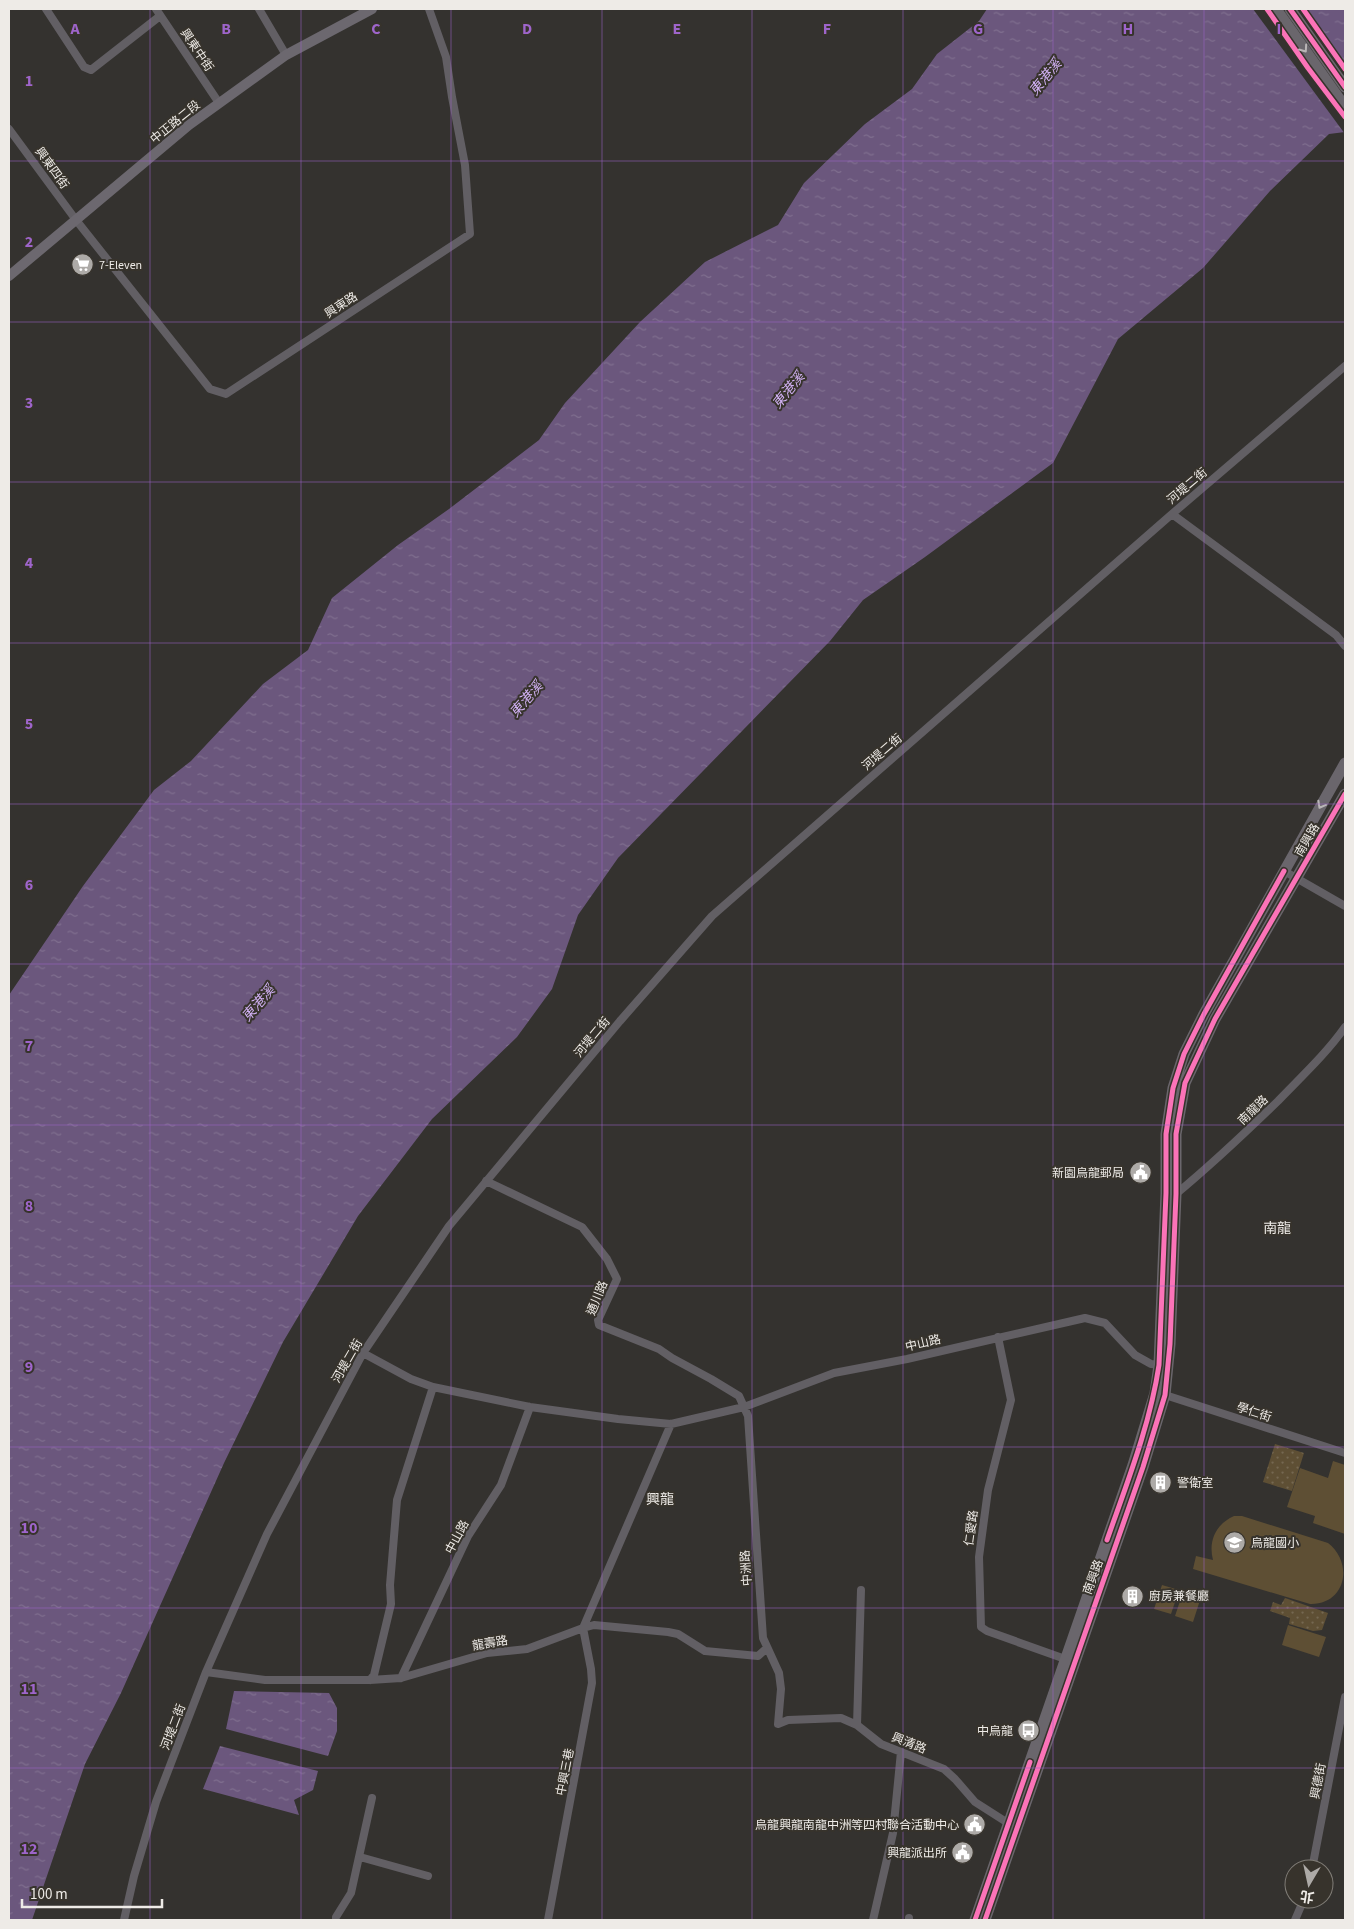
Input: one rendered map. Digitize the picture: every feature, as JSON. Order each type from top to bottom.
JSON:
[{"type":"main road","name":"中正路二段","points":[[9,276],[189,125],[286,55],[372,9]]},
{"type":"main road","points":[[1276,9],[1345,107]]},
{"type":"main road","points":[[1290,9],[1345,87]]},
{"type":"main road","name":"南興路","points":[[1171,1194],[1166,1134],[1173,1088],[1184,1054],[1204,1014],[1345,763]]},
{"type":"main road","name":"南興路","points":[[985,1920],[1013,1826],[1070,1661],[1134,1465],[1160,1394],[1164,1365],[1171,1194],[1176,1134],[1185,1083],[1215,1019],[1345,794]]},
{"type":"main road","name":"南興路","points":[[975,1920],[1013,1826]]},
{"type":"street","points":[[46,9],[84,67],[92,70],[158,12]]},
{"type":"street","points":[[258,9],[286,55]]},
{"type":"street","name":"興東路","points":[[76,220],[210,389],[226,394],[470,234],[465,165],[446,57],[429,9]]},
{"type":"street","name":"興東中街","points":[[158,12],[219,103]]},
{"type":"street","name":"興東四街","points":[[9,128],[76,220]]},
{"type":"street","name":"河堤二街","points":[[124,1920],[134,1876],[156,1802],[206,1672],[267,1534],[363,1353],[449,1226],[620,1021],[712,916],[1172,514],[1345,366]]},
{"type":"street","points":[[1172,514],[1336,635],[1345,646]]},
{"type":"street","points":[[1284,871],[1345,906]]},
{"type":"street","name":"南龍路","points":[[1171,1194],[1204,1170],[1260,1118],[1313,1066],[1345,1027]]},
{"type":"street","name":"通川路","points":[[486,1181],[582,1227],[596,1244],[607,1259],[617,1279],[598,1320],[599,1325],[659,1349],[739,1396],[744,1407]]},
{"type":"street","name":"中山路","points":[[363,1353],[411,1379],[433,1386],[530,1406],[671,1424],[744,1407],[834,1373],[907,1359],[1085,1318],[1105,1322],[1136,1355],[1151,1364],[1164,1365]]},
{"type":"street","name":"仁愛路","points":[[998,1337],[1011,1400],[988,1490],[979,1557],[982,1627],[987,1631],[1070,1661]]},
{"type":"street","points":[[370,1680],[374,1675],[391,1604],[390,1585],[397,1500],[433,1386]]},
{"type":"street","name":"學仁街","points":[[1160,1394],[1345,1454]]},
{"type":"street","name":"中山路","points":[[402,1678],[468,1536],[501,1485],[530,1406]]},
{"type":"street","name":"中洲路","points":[[744,1407],[748,1416],[762,1638],[779,1673],[778,1724]]},
{"type":"street","points":[[583,1628],[671,1424]]},
{"type":"street","points":[[857,1725],[861,1590]]},
{"type":"street","name":"龍壽路","points":[[206,1672],[265,1680],[370,1680],[402,1678],[487,1653],[527,1649],[594,1625],[678,1634],[705,1651],[758,1656],[767,1648]]},
{"type":"street","name":"中興三巷","points":[[548,1920],[592,1683],[583,1628]]},
{"type":"street","name":"興德街","points":[[1314,1859],[1345,1697]]},
{"type":"street","name":"興清路","points":[[778,1724],[788,1720],[841,1718],[857,1725],[881,1744],[944,1769],[975,1802],[1013,1826]]},
{"type":"street","points":[[873,1920],[893,1834],[901,1752]]},
{"type":"street","points":[[336,1920],[336,1916],[351,1893],[372,1798]]},
{"type":"street","points":[[360,1857],[428,1876]]},
{"type":"shaded area","points":[[1275,1444],[1304,1453],[1292,1491],[1263,1482]]},
{"type":"shaded area","points":[[1333,1461],[1345,1465],[1345,1534],[1313,1523],[1315,1516],[1287,1507],[1300,1468],[1328,1478]]},
{"type":"shaded area","points":[[1234,1516],[1242,1516],[1328,1543],[1336,1551],[1343,1571],[1342,1581],[1332,1598],[1310,1604],[1193,1569],[1196,1556],[1213,1560],[1212,1546],[1215,1534],[1222,1524]]},
{"type":"shaded area","points":[[1162,1585],[1179,1590],[1171,1614],[1154,1609]]},
{"type":"shaded area","points":[[1183,1592],[1201,1597],[1193,1622],[1175,1616]]},
{"type":"shaded area","points":[[1285,1598],[1328,1613],[1322,1630],[1313,1631],[1289,1624],[1290,1618],[1270,1611],[1273,1602],[1281,1605]]},
{"type":"shaded area","points":[[1288,1625],[1326,1637],[1319,1657],[1282,1645]]},
{"type":"water","name":"東港溪","points":[[987,9],[1345,9],[1345,132],[1329,134],[1270,191],[1203,268],[1118,339],[1053,463],[863,600],[830,641],[618,858],[578,915],[552,989],[517,1037],[432,1119],[358,1216],[283,1342],[224,1463],[121,1693],[85,1764],[32,1920],[9,1920],[9,995],[83,886],[154,790],[191,761],[263,684],[308,650],[332,598],[398,545],[449,509],[539,440],[565,403],[640,322],[705,262],[778,225],[804,183],[865,124],[912,89],[937,54],[979,21]]},
{"type":"water","points":[[234,1691],[329,1693],[337,1708],[337,1731],[328,1756],[226,1729]]},
{"type":"water","points":[[220,1746],[318,1771],[313,1790],[294,1800],[299,1815],[203,1789]]},
{"type":"pier","points":[[1253,9],[1307,9],[1345,63],[1345,134]]},
{"type":"cycle path","points":[[1267,9],[1345,117]]},
{"type":"cycle path","points":[[1290,9],[1345,87]]},
{"type":"cycle path","points":[[1303,9],[1345,69]]},
{"type":"cycle path","points":[[985,1920],[1143,1467],[1165,1395],[1170,1344],[1176,1194],[1176,1134],[1185,1083],[1215,1019],[1345,794]]},
{"type":"cycle path","points":[[1107,1540],[1144,1432],[1159,1365],[1166,1193],[1166,1134],[1173,1088],[1184,1054],[1204,1014],[1284,871]]},
{"type":"cycle path","points":[[975,1920],[1030,1762]]},
{"type":"place","name":"7-Eleven","points":[[83,265]]},
{"type":"place","name":"新園烏龍郵局","points":[[1140,1173]]},
{"type":"place","name":"警衛室","points":[[1161,1483]]},
{"type":"place","name":"烏龍國小","points":[[1235,1543]]},
{"type":"place","name":"廚房兼餐廳","points":[[1133,1596]]},
{"type":"place","name":"中烏龍","points":[[1029,1731]]},
{"type":"place","name":"烏龍興龍南龍中洲等四村聯合活動中心","points":[[975,1825]]},
{"type":"place","name":"興龍派出所","points":[[963,1853]]},
{"type":"district","name":"南龍","points":[[1277,1228]]},
{"type":"district","name":"興龍","points":[[660,1499]]}]
